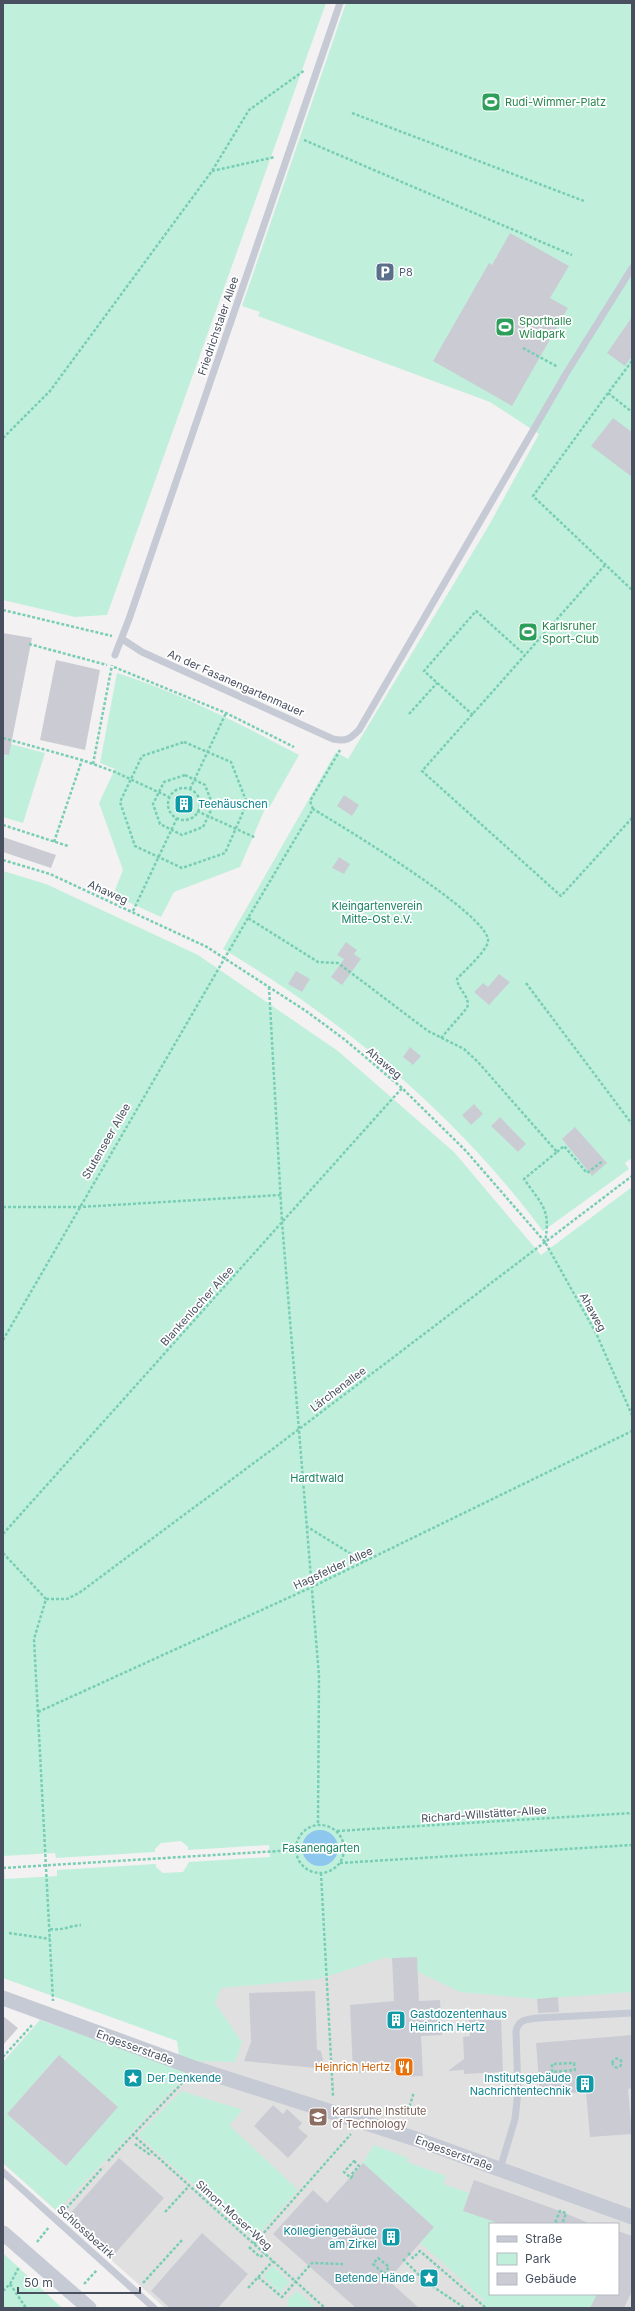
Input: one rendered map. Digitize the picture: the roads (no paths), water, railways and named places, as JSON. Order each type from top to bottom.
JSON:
[{"type":"street","name":"Engesserstraße","points":[[3,1998],[197,2069],[362,2121],[632,2217]]},
{"type":"street","points":[[3,2234],[25,2255],[89,2308]]},
{"type":"lane","name":"Friedrichstaler Allee","points":[[115,655],[122,639],[340,3]]},
{"type":"lane","name":"An der Fasanengartenmauer","points":[[122,639],[142,652],[333,739],[344,741],[359,730],[567,372],[632,268]]},
{"type":"lane","points":[[500,2169],[515,2120],[518,2092],[516,2031],[520,2023],[531,2019],[632,2013]]},
{"type":"lane","name":"Schlossbezirk","points":[[3,2172],[57,2219],[154,2308]]},
{"type":"water","points":[[324,1830],[333,1835],[337,1841],[337,1855],[333,1861],[324,1866],[316,1866],[307,1861],[303,1855],[302,1844],[307,1835],[313,1831]]},
{"type":"place","name":"Rudi-Wimmer-Platz","points":[[491,102]]},
{"type":"place","name":"P8","points":[[385,272]]},
{"type":"place","name":"Sporthalle Wildpark","points":[[505,327]]},
{"type":"place","name":"Karlsruher Sport-Club","points":[[528,632]]},
{"type":"place","name":"Teehäuschen","points":[[184,804]]},
{"type":"place","name":"Gastdozentenhaus Heinrich Hertz","points":[[396,2020]]},
{"type":"place","name":"Heinrich Hertz","points":[[404,2067]]},
{"type":"place","name":"Der Denkende","points":[[133,2078]]},
{"type":"place","name":"Institutsgebäude Nachrichtentechnik","points":[[585,2084]]},
{"type":"place","name":"Karlsruhe Institute of Technology","points":[[318,2117]]},
{"type":"place","name":"Kollegiengebäude am Zirkel","points":[[391,2237]]},
{"type":"place","name":"Betende Hände","points":[[429,2278]]},
{"type":"park label","name":"Kleingartenverein Mitte-Ost e.V.","points":[[377,912]]},
{"type":"park label","name":"Hardtwald","points":[[317,1478]]},
{"type":"park label","name":"Fasanengarten","points":[[321,1848]]}]
